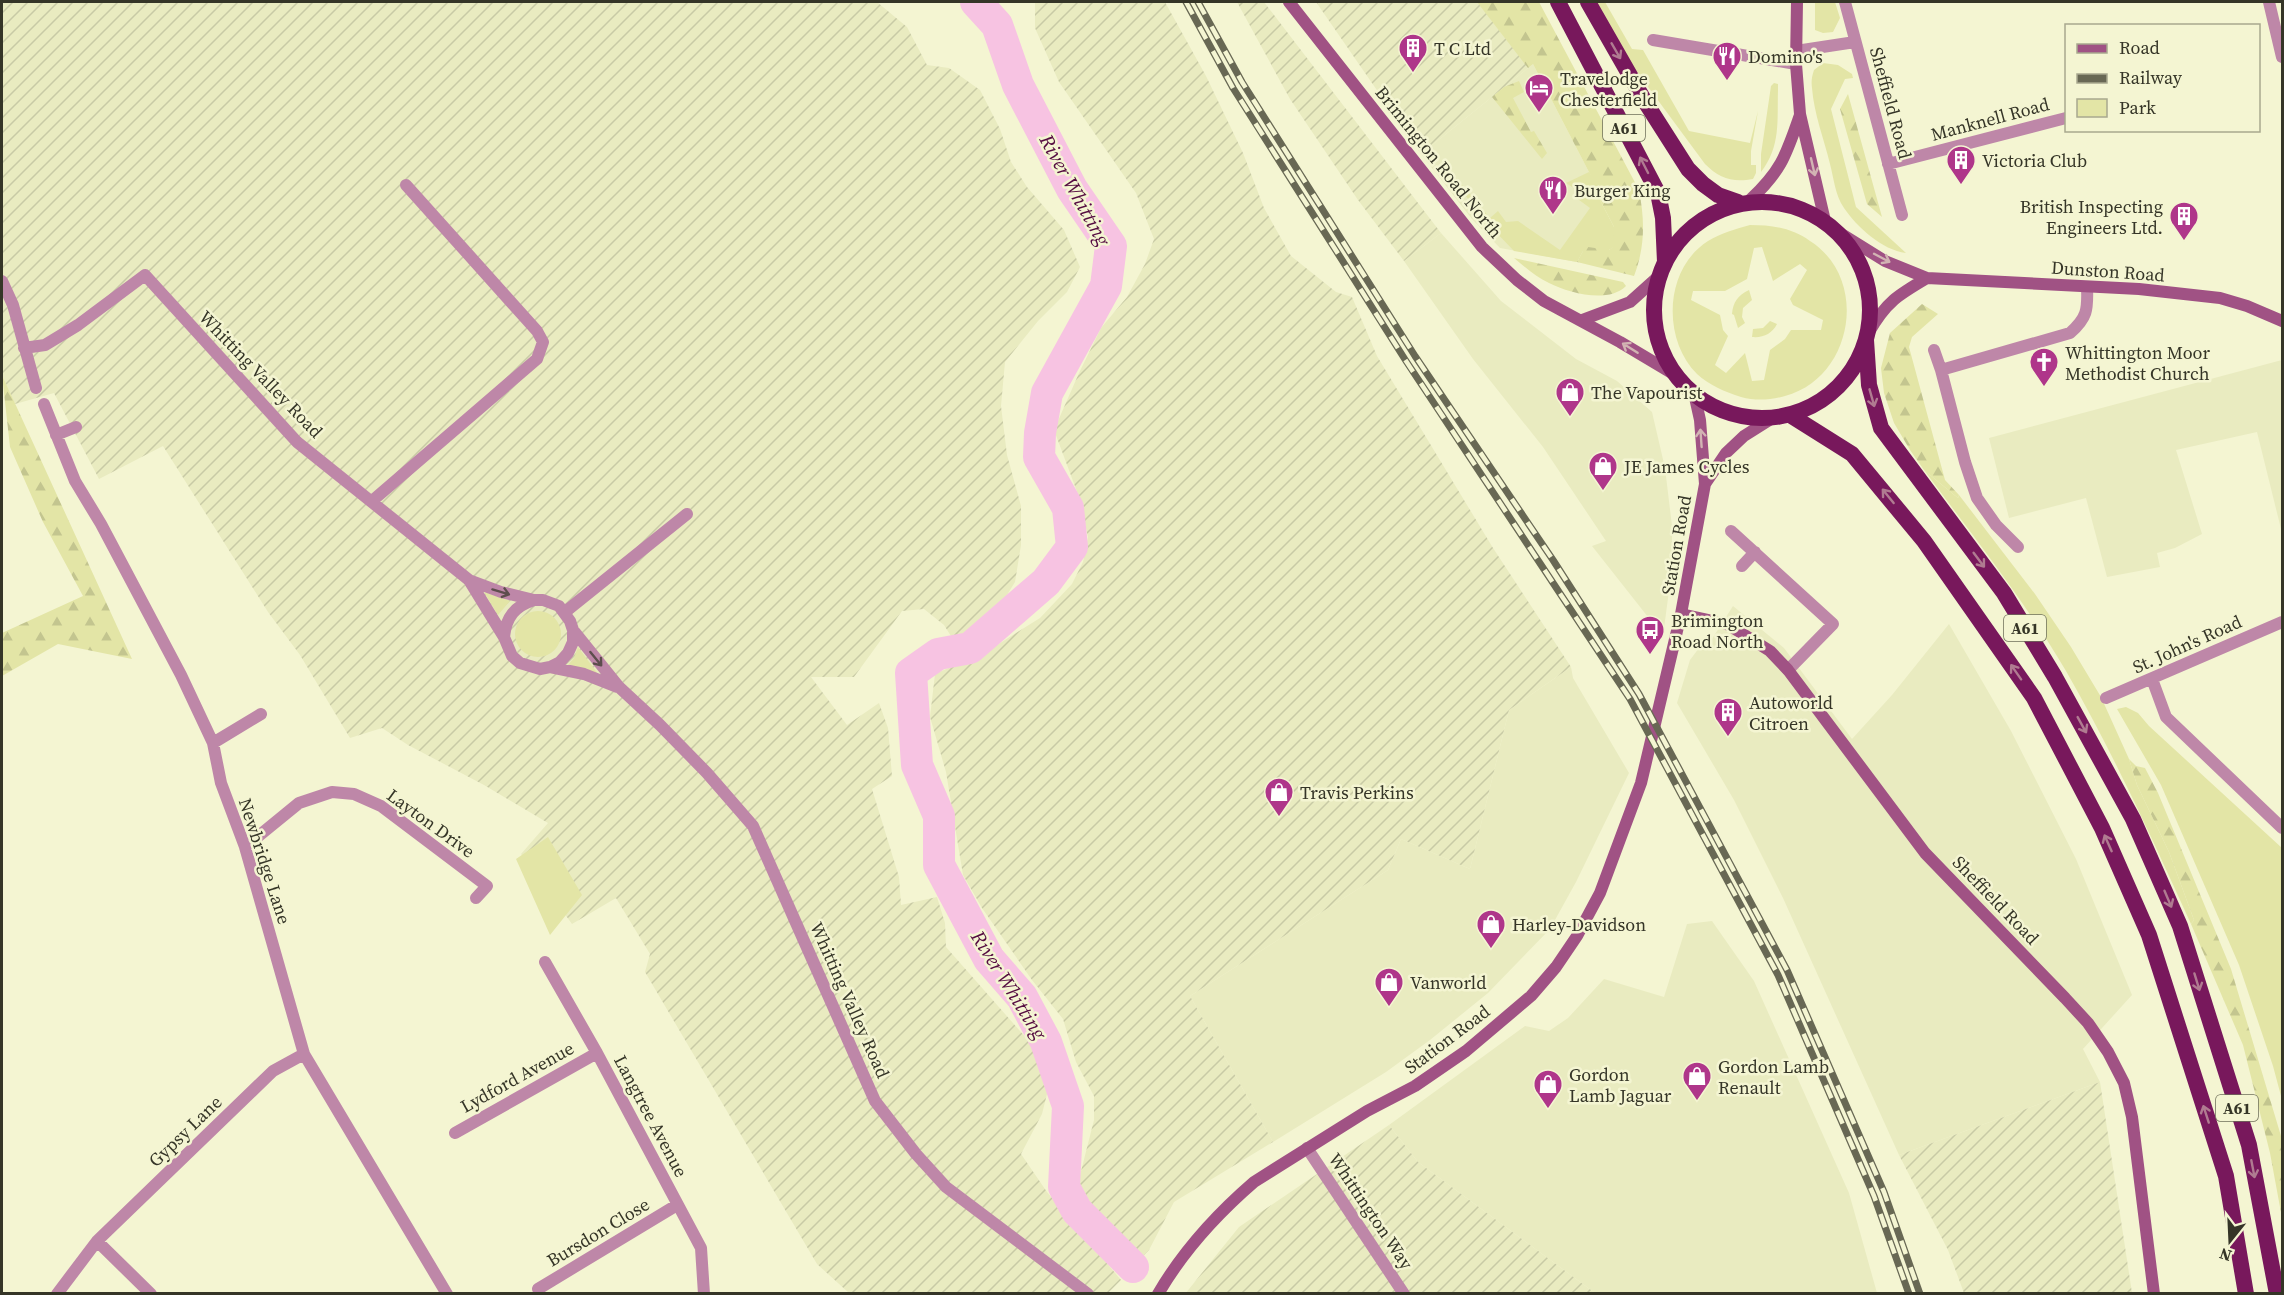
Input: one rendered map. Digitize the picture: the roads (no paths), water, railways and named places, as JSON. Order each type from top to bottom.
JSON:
[{"type":"highway","name":"A61","points":[[1558,2],[1658,193],[1663,218],[1662,269]]},
{"type":"highway","name":"A61","points":[[1588,2],[1644,100],[1688,168],[1703,184],[1718,195],[1744,201]]},
{"type":"highway","points":[[1744,201],[1799,207],[1825,221],[1840,233],[1858,258],[1869,288],[1872,306],[1868,336],[1859,359],[1842,384],[1818,403],[1771,419],[1747,418],[1727,412],[1694,393],[1677,376],[1662,354],[1654,312],[1662,269],[1684,235],[1710,215],[1744,201]]},
{"type":"highway","name":"A61","points":[[1868,336],[1869,385],[1881,428],[2004,593],[2055,677],[2133,819],[2180,926],[2249,1146],[2277,1293]]},
{"type":"highway","name":"A61","points":[[1790,414],[1852,454],[1893,502],[1964,596],[2034,698],[2102,828],[2150,935],[2226,1176],[2246,1293]]},
{"type":"main road","name":"Brimington Road North","points":[[1289,2],[1482,247],[1517,280],[1544,301],[1582,320],[1677,376]]},
{"type":"main road","points":[[1797,2],[1796,58],[1800,114],[1825,221]]},
{"type":"main road","points":[[1744,201],[1769,183],[1784,161],[1800,114]]},
{"type":"main road","name":"Dunston Road","points":[[1840,233],[1885,261],[1927,278],[2139,289],[2220,298],[2283,321]]},
{"type":"main road","points":[[1582,320],[1630,302],[1662,269]]},
{"type":"main road","points":[[1868,336],[1880,312],[1898,295],[1927,278]]},
{"type":"main road","name":"Station Road","points":[[1158,1293],[1168,1276],[1199,1237],[1237,1196],[1254,1182],[1367,1111],[1414,1086],[1466,1051],[1531,996],[1556,967],[1600,894],[1641,783],[1681,614],[1705,484],[1700,420],[1694,393]]},
{"type":"main road","name":"Station Road","points":[[1705,484],[1726,453],[1744,436],[1771,419]]},
{"type":"main road","name":"Sheffield Road","points":[[1681,614],[1727,624],[1770,651],[1788,670],[1925,853],[2088,1023],[2108,1052],[2124,1083],[2132,1117],[2154,1293]]},
{"type":"street","name":"Sheffield Road","points":[[1845,2],[1902,215]]},
{"type":"street","points":[[2269,2],[2283,57]]},
{"type":"street","points":[[1653,40],[1796,58],[1856,42]]},
{"type":"street","name":"Manknell Road","points":[[1888,164],[2065,119]]},
{"type":"street","points":[[372,501],[537,359],[543,342],[537,331],[406,185]]},
{"type":"street","name":"Whitting Valley Road","points":[[24,348],[45,345],[70,330],[145,275],[297,442],[469,580],[501,592],[551,602],[565,612],[573,630],[619,687],[691,757],[753,826],[875,1101],[916,1154],[946,1187],[1084,1293]]},
{"type":"street","points":[[2,281],[13,306],[36,388]]},
{"type":"street","points":[[1941,370],[2070,333],[2082,323],[2088,306],[2087,287]]},
{"type":"street","points":[[1934,350],[1977,498],[1996,525],[2018,547]]},
{"type":"street","name":"Newbridge Lane","points":[[44,404],[75,481],[101,524],[181,675],[213,743],[221,783],[245,847],[304,1054],[447,1293]]},
{"type":"street","points":[[56,435],[76,427]]},
{"type":"street","points":[[565,612],[687,514]]},
{"type":"street","points":[[1731,531],[1833,624],[1788,670]]},
{"type":"street","points":[[1742,566],[1755,552]]},
{"type":"street","name":"Whitting Valley Road","points":[[469,580],[504,637],[512,656],[520,663],[540,669],[550,667],[584,674],[619,687]]},
{"type":"street","points":[[504,637],[505,627],[516,609],[534,600]]},
{"type":"street","name":"St. John's Road","points":[[2106,698],[2283,622]]},
{"type":"street","points":[[550,667],[560,662],[568,653],[573,642],[573,630]]},
{"type":"street","points":[[2152,679],[2166,717],[2283,828]]},
{"type":"street","points":[[213,743],[261,714]]},
{"type":"street","name":"Layton Drive","points":[[245,847],[299,803],[332,792],[354,794],[381,806],[487,886],[476,898]]},
{"type":"street","name":"Langtree Avenue","points":[[545,962],[597,1053],[701,1248],[704,1293]]},
{"type":"street","name":"Lydford Avenue","points":[[454,1132],[597,1053]]},
{"type":"street","name":"Gypsy Lane","points":[[57,1293],[97,1241],[273,1071],[304,1054]]},
{"type":"street","name":"Whittington Way","points":[[1307,1148],[1404,1293]]},
{"type":"street","name":"Bursdon Close","points":[[538,1289],[677,1205]]},
{"type":"street","points":[[97,1241],[151,1293]]},
{"type":"waterway","name":"River Whitting","points":[[976,2],[997,25],[1018,85],[1072,189],[1111,246],[1106,286],[1047,393],[1040,433],[1039,457],[1068,508],[1072,547],[1046,582],[970,648],[938,654],[911,673],[917,765],[939,816],[939,865],[989,959],[1022,997],[1046,1042],[1068,1106],[1064,1187],[1077,1211],[1133,1267]]},
{"type":"railway","points":[[1186,2],[1233,88],[1406,361],[1630,699],[1778,975],[1874,1196],[1909,1294]]},
{"type":"railway","points":[[1198,2],[1242,82],[1415,356],[1553,560],[1639,694],[1787,970],[1884,1192],[1920,1294]]},
{"type":"place","name":"T C Ltd","points":[[1413,74]]},
{"type":"place","name":"Domino's","points":[[1727,82]]},
{"type":"place","name":"Travelodge Chesterfield","points":[[1539,114]]},
{"type":"place","name":"Victoria Club","points":[[1961,186]]},
{"type":"place","name":"Burger King","points":[[1553,216]]},
{"type":"place","name":"British Inspecting Engineers Ltd.","points":[[2184,242]]},
{"type":"place","name":"Whittington Moor Methodist Church","points":[[2044,388]]},
{"type":"place","name":"The Vapourist","points":[[1570,418]]},
{"type":"place","name":"JE James Cycles","points":[[1603,492]]},
{"type":"place","name":"Brimington Road North","points":[[1650,656]]},
{"type":"place","name":"Autoworld Citroen","points":[[1728,738]]},
{"type":"place","name":"Travis Perkins","points":[[1279,818]]},
{"type":"place","name":"Harley-Davidson","points":[[1491,950]]},
{"type":"place","name":"Vanworld","points":[[1389,1008]]},
{"type":"place","name":"Gordon Lamb Renault","points":[[1697,1102]]},
{"type":"place","name":"Gordon Lamb Jaguar","points":[[1548,1110]]}]
